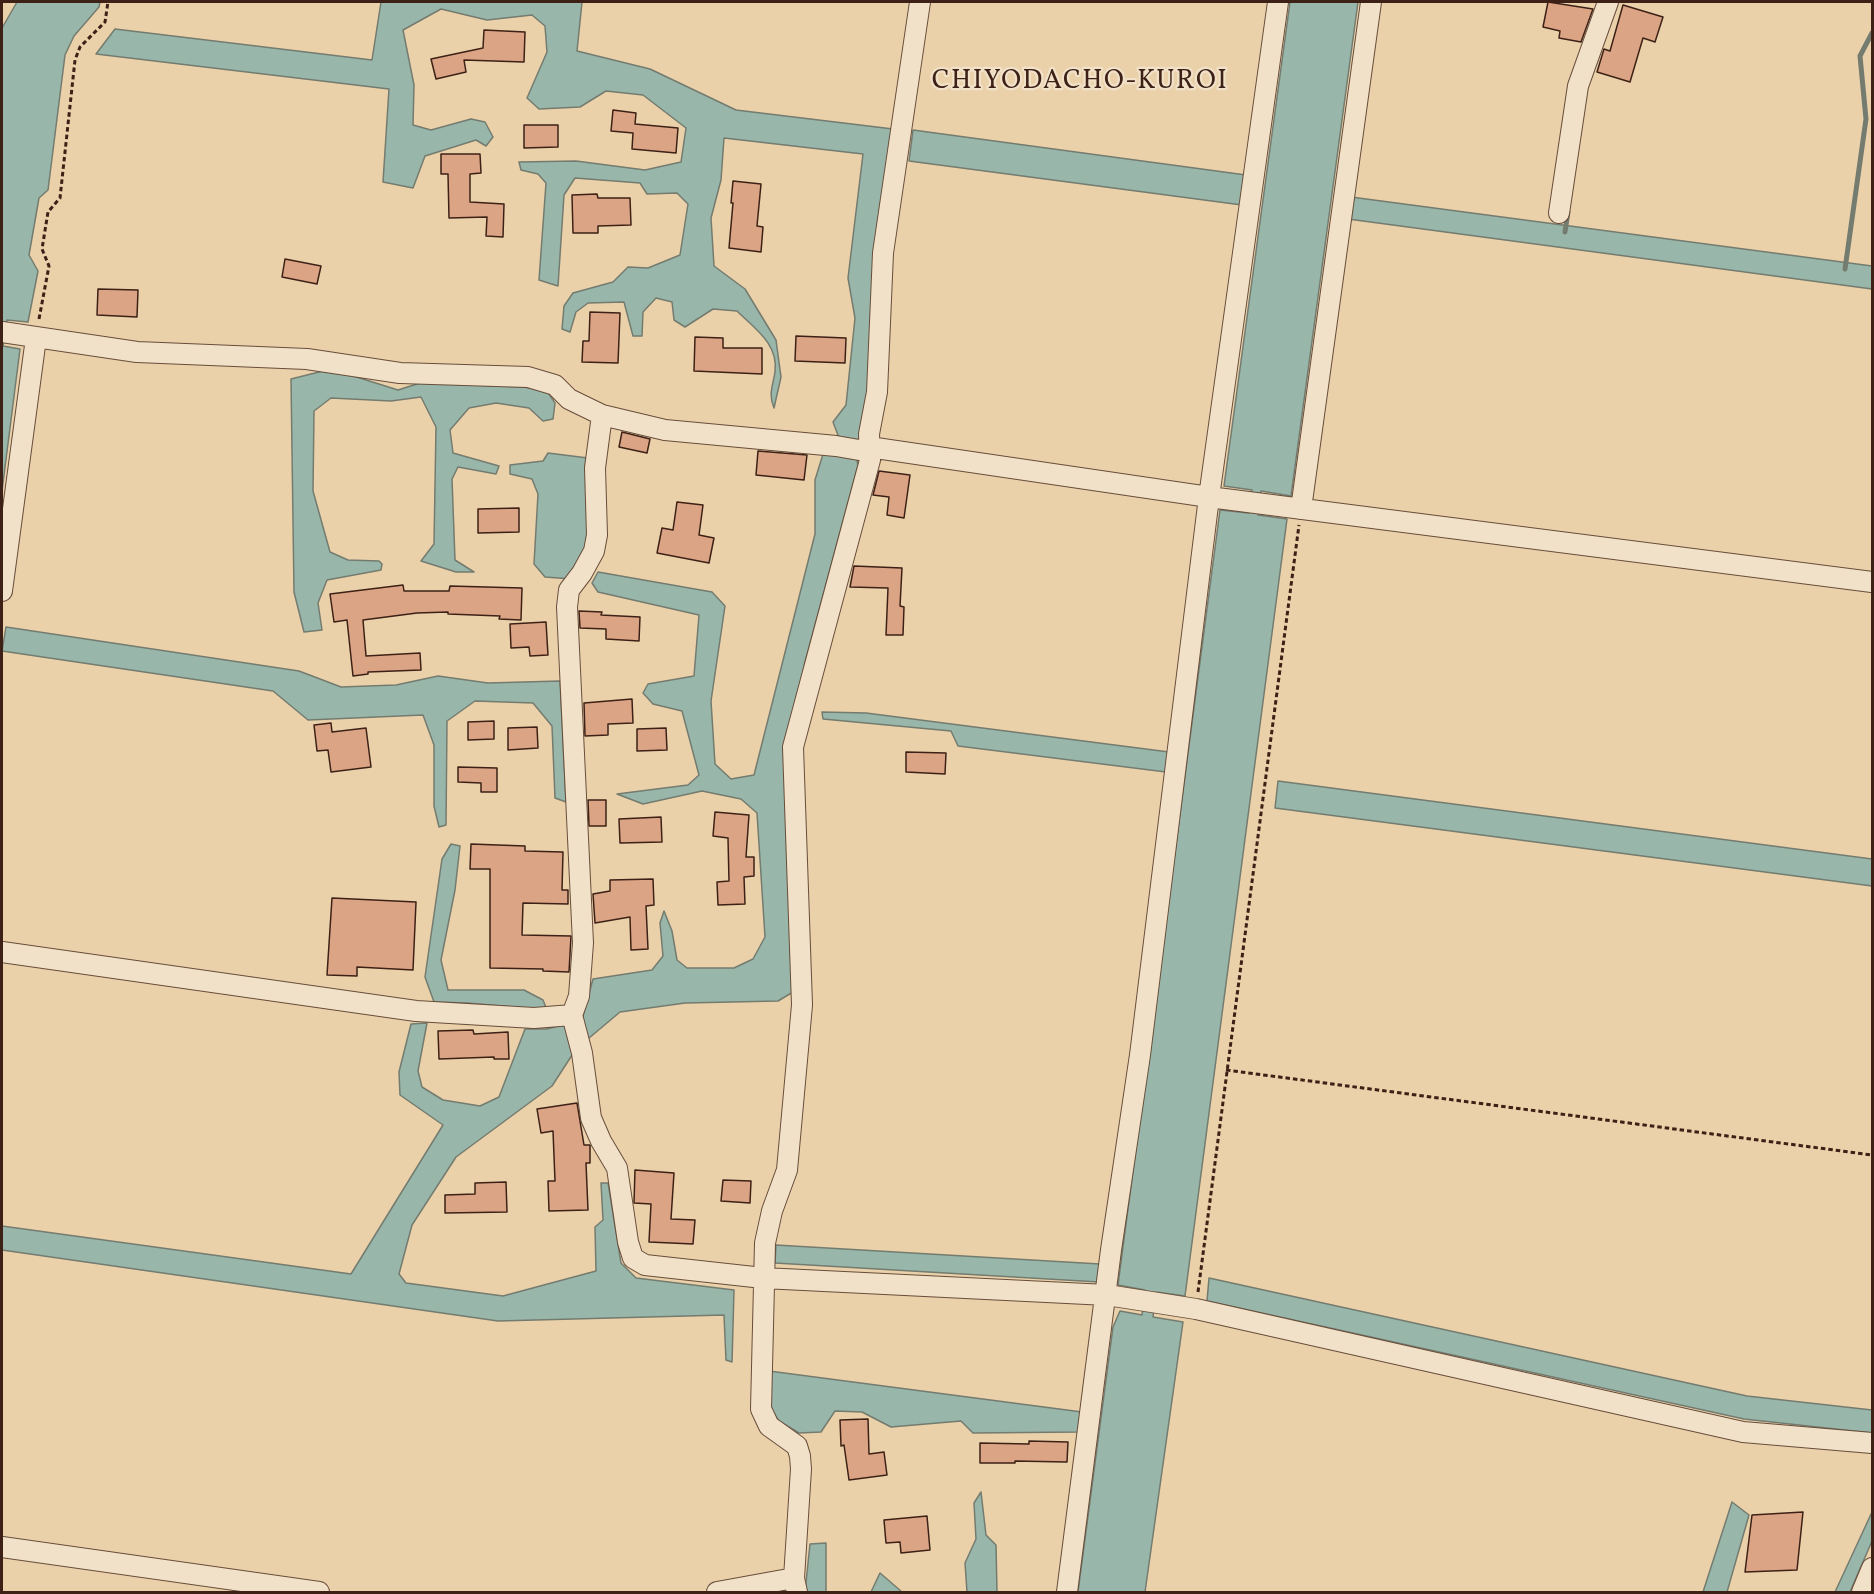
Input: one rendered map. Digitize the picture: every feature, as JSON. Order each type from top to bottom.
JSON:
[{"type":"street","points":[[717,1593],[795,1585],[800,1456],[797,1446],[769,1426],[761,1409],[765,1243],[772,1211],[787,1170],[802,1005],[794,747],[870,460],[864,448],[877,392],[883,253],[920,2]]},
{"type":"street","points":[[1067,1593],[1111,1250],[1140,1055],[1209,497],[1278,2]]},
{"type":"street","points":[[1302,509],[1371,2]]},
{"type":"street","points":[[1559,213],[1578,86],[1608,2]]},
{"type":"street","points":[[5,333],[137,352],[307,359],[400,373],[528,377],[555,385],[569,399],[602,415],[665,430],[864,448],[1254,503],[1872,582]]},
{"type":"street","points":[[2,591],[36,338]]},
{"type":"street","points":[[602,415],[595,468],[597,535],[594,551],[569,590],[567,606],[583,943],[579,996],[572,1014],[582,1053],[591,1118],[601,1141],[618,1168],[628,1242],[633,1258],[645,1265],[763,1278],[1107,1295],[1196,1309],[1743,1432],[1872,1443]]},
{"type":"street","points":[[2,952],[416,1011],[534,1018],[572,1014]]},
{"type":"street","points":[[2,1547],[319,1593]]},
{"type":"street","points":[[1862,1593],[1872,1568]]},
{"type":"path","points":[[36,338],[49,266],[42,249],[48,212],[60,198],[75,60],[80,47],[105,22],[108,2]]},
{"type":"path","points":[[1196,1309],[1302,509]]},
{"type":"path","points":[[1226,1070],[1872,1155]]},
{"type":"shaded area","points":[[17,2],[100,2],[99,7],[74,36],[65,55],[48,190],[39,198],[29,255],[38,271],[28,322],[7,320],[3,346],[20,349],[2,491],[2,28]]},
{"type":"shaded area","points":[[381,2],[582,2],[577,51],[650,69],[736,110],[893,129],[871,388],[863,439],[856,456],[858,465],[805,662],[785,765],[793,992],[778,1001],[685,1003],[620,1012],[576,1049],[552,1086],[456,1157],[412,1225],[399,1274],[406,1283],[503,1296],[596,1271],[595,1227],[603,1220],[601,1183],[608,1183],[621,1263],[636,1278],[734,1290],[732,1362],[726,1360],[724,1315],[498,1321],[2,1250],[2,1226],[351,1274],[443,1125],[400,1095],[399,1072],[411,1024],[427,1023],[418,1071],[422,1087],[443,1100],[480,1106],[499,1097],[525,1029],[573,1026],[583,1016],[593,979],[652,970],[663,956],[660,923],[664,911],[672,931],[677,960],[687,968],[734,968],[753,959],[765,937],[757,813],[741,799],[702,791],[643,804],[617,794],[688,785],[699,775],[682,711],[653,704],[643,693],[648,684],[694,676],[699,615],[598,592],[592,583],[598,572],[712,592],[725,606],[711,701],[715,764],[731,779],[754,775],[815,534],[815,480],[824,451],[841,443],[833,422],[846,405],[855,318],[848,278],[863,154],[724,138],[721,180],[711,218],[714,266],[745,289],[776,340],[781,377],[774,408],[771,394],[775,372],[773,353],[758,330],[737,311],[713,309],[685,327],[674,320],[672,302],[656,298],[643,312],[642,336],[633,336],[624,302],[588,303],[576,312],[570,332],[562,329],[564,306],[573,293],[613,282],[628,267],[648,268],[680,255],[688,204],[677,193],[647,194],[640,183],[575,178],[564,195],[558,286],[539,280],[546,183],[538,174],[521,170],[519,162],[576,161],[645,170],[681,162],[686,128],[643,95],[606,91],[580,107],[539,109],[527,98],[547,52],[545,26],[532,15],[487,20],[441,9],[403,30],[414,85],[413,125],[431,130],[471,119],[485,122],[493,137],[486,146],[476,140],[425,156],[413,188],[383,182],[389,89],[96,54],[115,29],[372,60]]},
{"type":"shaded area","points":[[1290,2],[1358,2],[1291,496],[1261,491],[1258,515],[1287,519],[1185,1296],[1156,1292],[1153,1317],[1183,1322],[1145,1592],[1078,1592],[1113,1327],[1120,1311],[1142,1315],[1145,1290],[1118,1285],[1220,510],[1249,513],[1252,490],[1224,486]]},
{"type":"shaded area","points":[[913,130],[1246,175],[1242,205],[909,161]]},
{"type":"shaded area","points":[[1351,197],[1872,266],[1872,289],[1348,219]]},
{"type":"shaded area","points":[[331,369],[398,390],[420,383],[523,387],[547,391],[555,403],[553,419],[543,421],[529,408],[496,403],[469,408],[450,430],[453,453],[499,466],[496,474],[458,467],[452,479],[455,560],[474,572],[456,572],[421,561],[434,544],[436,427],[421,397],[391,401],[331,398],[314,411],[313,491],[330,552],[348,560],[379,561],[382,564],[381,570],[327,580],[318,603],[322,630],[304,632],[294,592],[291,379]]},
{"type":"shaded area","points":[[548,453],[588,458],[591,535],[572,579],[545,577],[534,564],[538,494],[532,479],[510,474],[510,465],[543,461]]},
{"type":"shaded area","points":[[6,627],[299,671],[341,687],[396,685],[438,676],[488,683],[560,681],[566,802],[555,798],[552,726],[533,703],[475,701],[447,721],[446,825],[439,827],[434,806],[434,745],[423,715],[308,720],[273,691],[2,651]]},
{"type":"shaded area","points":[[822,712],[866,713],[1169,752],[1166,772],[958,746],[951,731],[823,719]]},
{"type":"shaded area","points":[[1278,781],[1872,859],[1872,886],[1275,808]]},
{"type":"shaded area","points":[[451,844],[460,846],[455,890],[441,960],[448,990],[524,990],[543,1000],[547,1010],[434,1002],[425,977],[442,859]]},
{"type":"shaded area","points":[[776,1245],[1100,1264],[1099,1282],[775,1263]]},
{"type":"shaded area","points":[[1209,1278],[1747,1396],[1872,1410],[1872,1433],[1744,1419],[1207,1301]]},
{"type":"shaded area","points":[[769,1371],[1082,1412],[1079,1432],[973,1433],[961,1421],[891,1427],[862,1412],[835,1411],[821,1432],[799,1433],[779,1421],[767,1404]]},
{"type":"shaded area","points":[[981,1492],[986,1535],[996,1545],[997,1592],[967,1592],[965,1563],[976,1539],[974,1503]]},
{"type":"shaded area","points":[[1732,1502],[1749,1515],[1727,1592],[1703,1592]]},
{"type":"shaded area","points":[[1872,1512],[1872,1541],[1850,1592],[1835,1592]]},
{"type":"shaded area","points":[[826,1543],[826,1592],[805,1592],[810,1544]]},
{"type":"shaded area","points":[[880,1573],[902,1592],[871,1592]]},
{"type":"building","points":[[1548,2],[1593,9],[1581,42],[1559,38],[1560,31],[1543,27]]},
{"type":"building","points":[[1623,5],[1663,17],[1655,42],[1643,38],[1630,82],[1597,72],[1604,49],[1610,51]]},
{"type":"building","points":[[484,30],[525,32],[524,62],[464,60],[466,72],[436,79],[431,59],[483,48]]},
{"type":"building","points":[[613,110],[636,113],[635,124],[678,128],[676,153],[632,149],[633,133],[611,131]]},
{"type":"building","points":[[524,125],[558,125],[558,147],[524,148]]},
{"type":"building","points":[[441,154],[480,154],[481,173],[470,174],[470,202],[504,204],[503,237],[486,236],[487,217],[449,218],[448,174],[441,174]]},
{"type":"building","points":[[733,181],[761,184],[757,226],[763,227],[761,252],[729,248]]},
{"type":"building","points":[[597,194],[598,198],[630,198],[631,225],[598,226],[598,233],[573,233],[572,195]]},
{"type":"building","points":[[285,259],[321,266],[317,284],[282,277]]},
{"type":"building","points":[[98,289],[138,290],[137,317],[97,315]]},
{"type":"building","points":[[590,312],[620,313],[618,363],[582,362],[583,341],[589,341]]},
{"type":"building","points":[[796,336],[846,338],[845,363],[795,361]]},
{"type":"building","points":[[695,337],[723,338],[723,348],[762,348],[762,374],[694,371]]},
{"type":"building","points":[[622,432],[650,439],[647,453],[619,447]]},
{"type":"building","points":[[758,451],[807,455],[804,480],[756,475]]},
{"type":"building","points":[[879,471],[910,475],[904,518],[887,515],[889,497],[873,495]]},
{"type":"building","points":[[677,502],[703,505],[699,535],[714,538],[709,563],[657,553],[662,528],[673,530]]},
{"type":"building","points":[[519,508],[519,532],[478,533],[478,509]]},
{"type":"building","points":[[854,566],[902,568],[900,606],[904,607],[903,635],[886,635],[888,588],[850,587]]},
{"type":"building","points":[[403,585],[404,591],[449,591],[450,586],[522,588],[521,620],[499,619],[500,616],[448,614],[448,612],[417,613],[363,620],[366,656],[420,653],[421,670],[368,672],[368,674],[353,676],[347,620],[334,622],[330,594]]},
{"type":"building","points":[[579,611],[602,612],[601,615],[640,617],[639,641],[606,639],[606,629],[580,628]]},
{"type":"building","points":[[546,622],[548,655],[530,656],[529,647],[511,648],[510,624]]},
{"type":"building","points":[[632,699],[633,723],[608,724],[608,735],[585,736],[584,703]]},
{"type":"building","points":[[494,721],[494,739],[468,740],[468,722]]},
{"type":"building","points":[[331,723],[332,732],[366,728],[371,767],[331,772],[328,750],[317,751],[314,725]]},
{"type":"building","points":[[537,727],[538,748],[508,750],[508,728]]},
{"type":"building","points":[[666,728],[667,750],[637,751],[637,729]]},
{"type":"building","points":[[906,752],[946,753],[945,774],[906,772]]},
{"type":"building","points":[[458,767],[497,768],[497,792],[481,792],[481,783],[458,782]]},
{"type":"building","points":[[588,800],[606,800],[606,826],[589,826]]},
{"type":"building","points":[[715,812],[749,815],[746,857],[754,857],[754,876],[744,877],[745,904],[718,905],[717,882],[729,881],[728,838],[713,836]]},
{"type":"building","points":[[661,817],[662,842],[620,843],[619,819]]},
{"type":"building","points":[[471,844],[525,846],[525,851],[563,852],[562,890],[568,890],[568,904],[523,903],[522,935],[571,936],[569,972],[490,968],[490,869],[470,869]]},
{"type":"building","points":[[653,879],[654,905],[646,906],[648,949],[631,950],[630,917],[595,923],[593,894],[610,891],[610,880]]},
{"type":"building","points":[[332,898],[416,902],[413,970],[357,967],[357,976],[327,975]]},
{"type":"building","points":[[473,1030],[474,1034],[508,1032],[509,1059],[494,1059],[494,1057],[439,1059],[438,1031]]},
{"type":"building","points":[[577,1103],[584,1145],[590,1145],[590,1163],[586,1163],[588,1210],[549,1211],[548,1181],[555,1181],[553,1131],[541,1133],[537,1109]]},
{"type":"building","points":[[635,1170],[674,1173],[671,1219],[695,1220],[693,1244],[649,1242],[651,1204],[634,1203]]},
{"type":"building","points":[[723,1180],[751,1181],[750,1203],[721,1201]]},
{"type":"building","points":[[506,1182],[507,1212],[445,1213],[445,1195],[475,1194],[475,1183]]},
{"type":"building","points":[[868,1419],[869,1454],[884,1452],[887,1475],[849,1480],[844,1445],[841,1446],[840,1420]]},
{"type":"building","points":[[1029,1441],[1068,1442],[1067,1462],[980,1463],[980,1443],[1029,1444]]},
{"type":"building","points":[[1803,1512],[1797,1570],[1745,1572],[1752,1515]]},
{"type":"building","points":[[927,1516],[930,1550],[901,1553],[900,1542],[886,1543],[884,1520]]},
{"type":"waterway","points":[[1845,269],[1866,119],[1860,56],[1872,33]]},
{"type":"waterway","points":[[1565,232],[1568,212]]},
{"type":"district","name":"CHIYODACHO-KUROI","points":[[1080,83]]}]
